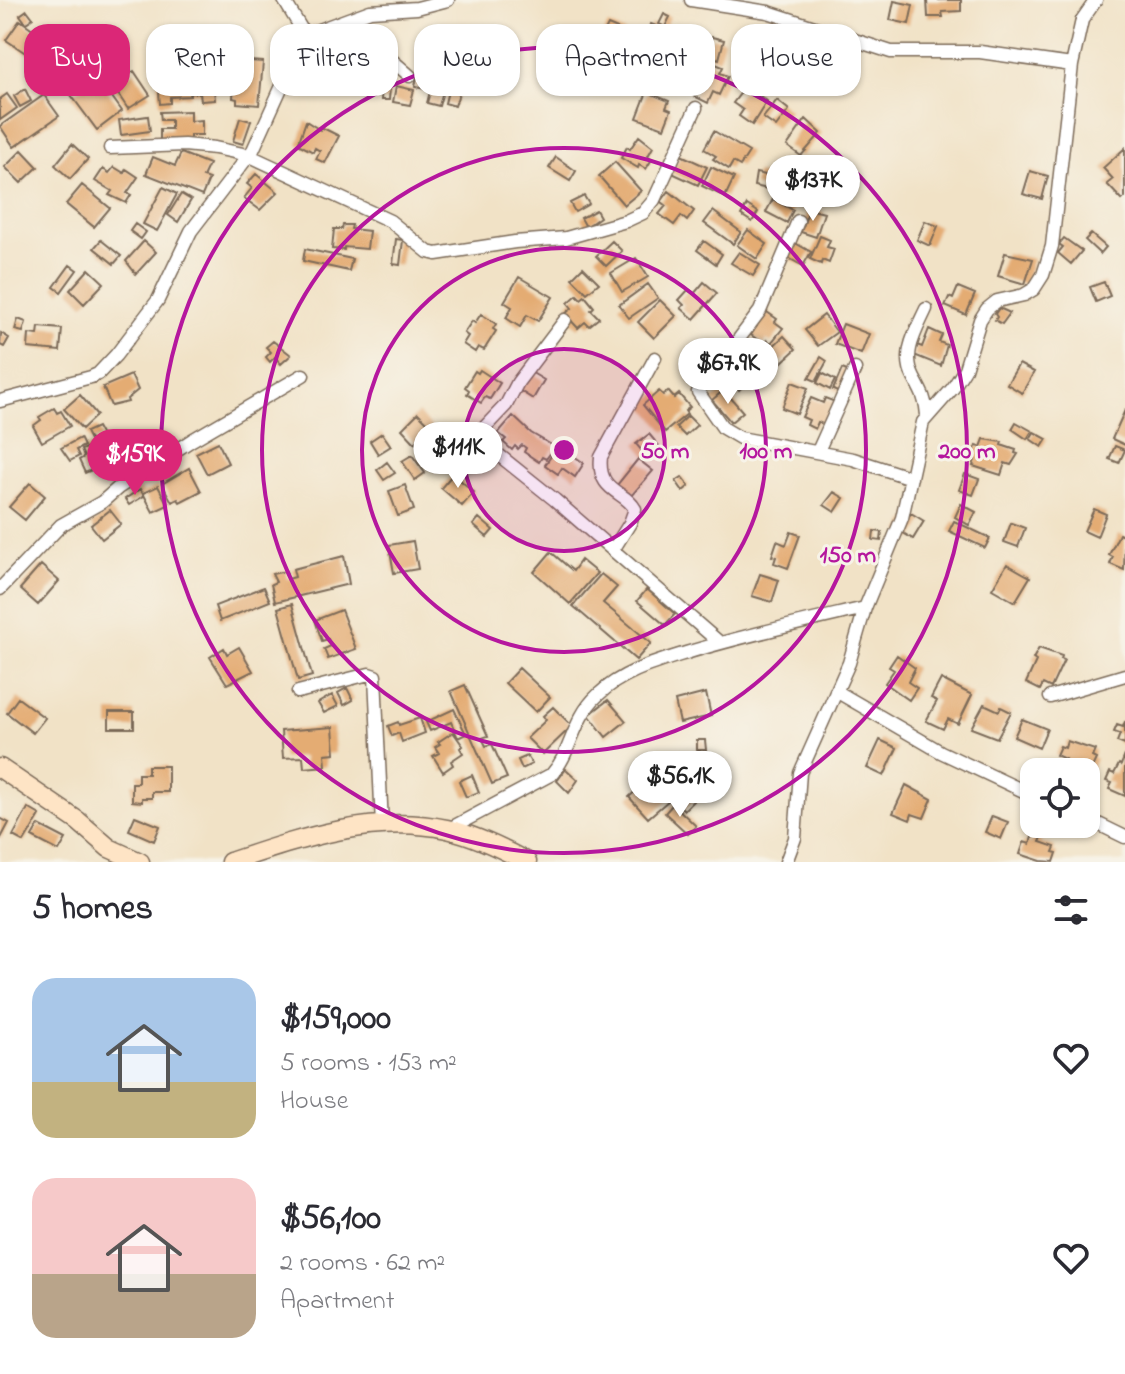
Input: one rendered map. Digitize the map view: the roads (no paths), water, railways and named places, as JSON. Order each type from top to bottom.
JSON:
[{"type":"street","points":[[284,0],[298,24]]},
{"type":"street","points":[[339,24],[370,11],[417,8],[448,0]]},
{"type":"street","points":[[691,0],[768,12],[891,52],[980,52],[1072,65]]},
{"type":"street","points":[[786,862],[795,838],[800,773],[857,641],[865,608],[902,518],[921,428],[927,415],[953,388],[965,369],[980,320],[987,309],[997,301],[1024,295],[1034,289],[1043,275],[1052,246],[1072,65],[1082,20],[1096,0]]},
{"type":"street","points":[[398,66],[410,76]]},
{"type":"street","points":[[0,401],[98,374],[116,355],[158,300],[191,231],[248,155],[278,96]]},
{"type":"street","points":[[110,148],[184,145],[248,155],[390,221],[431,253],[459,252],[515,242],[566,238],[643,213],[654,200],[696,108]]},
{"type":"street","points":[[798,221],[760,311],[704,379],[698,392],[730,434],[853,459],[911,478]]},
{"type":"street","points":[[926,309],[908,355],[911,372],[925,396],[927,415]]},
{"type":"street","points":[[565,320],[518,382],[506,405],[484,428],[482,438],[490,450],[531,481],[720,643]]},
{"type":"street","points":[[613,550],[635,509],[632,503],[609,488],[601,457],[655,358]]},
{"type":"street","points":[[818,451],[855,369]]},
{"type":"street","points":[[0,589],[61,525],[102,502],[118,488],[192,440],[303,375]]},
{"type":"street","points":[[449,829],[552,774],[562,760],[570,736],[585,709],[614,681],[644,667],[720,643],[865,608]]},
{"type":"street","points":[[298,692],[369,674],[375,676],[382,825]]},
{"type":"street","points":[[1050,697],[1125,675]]},
{"type":"street","points":[[836,691],[941,752],[1020,789]]},
{"type":"street","points":[[0,768],[78,821],[109,848],[140,862]]},
{"type":"street","points":[[230,862],[259,857],[344,829],[382,825],[449,829],[527,862]]},
{"type":"street","points":[[1100,825],[1125,837]]}]
